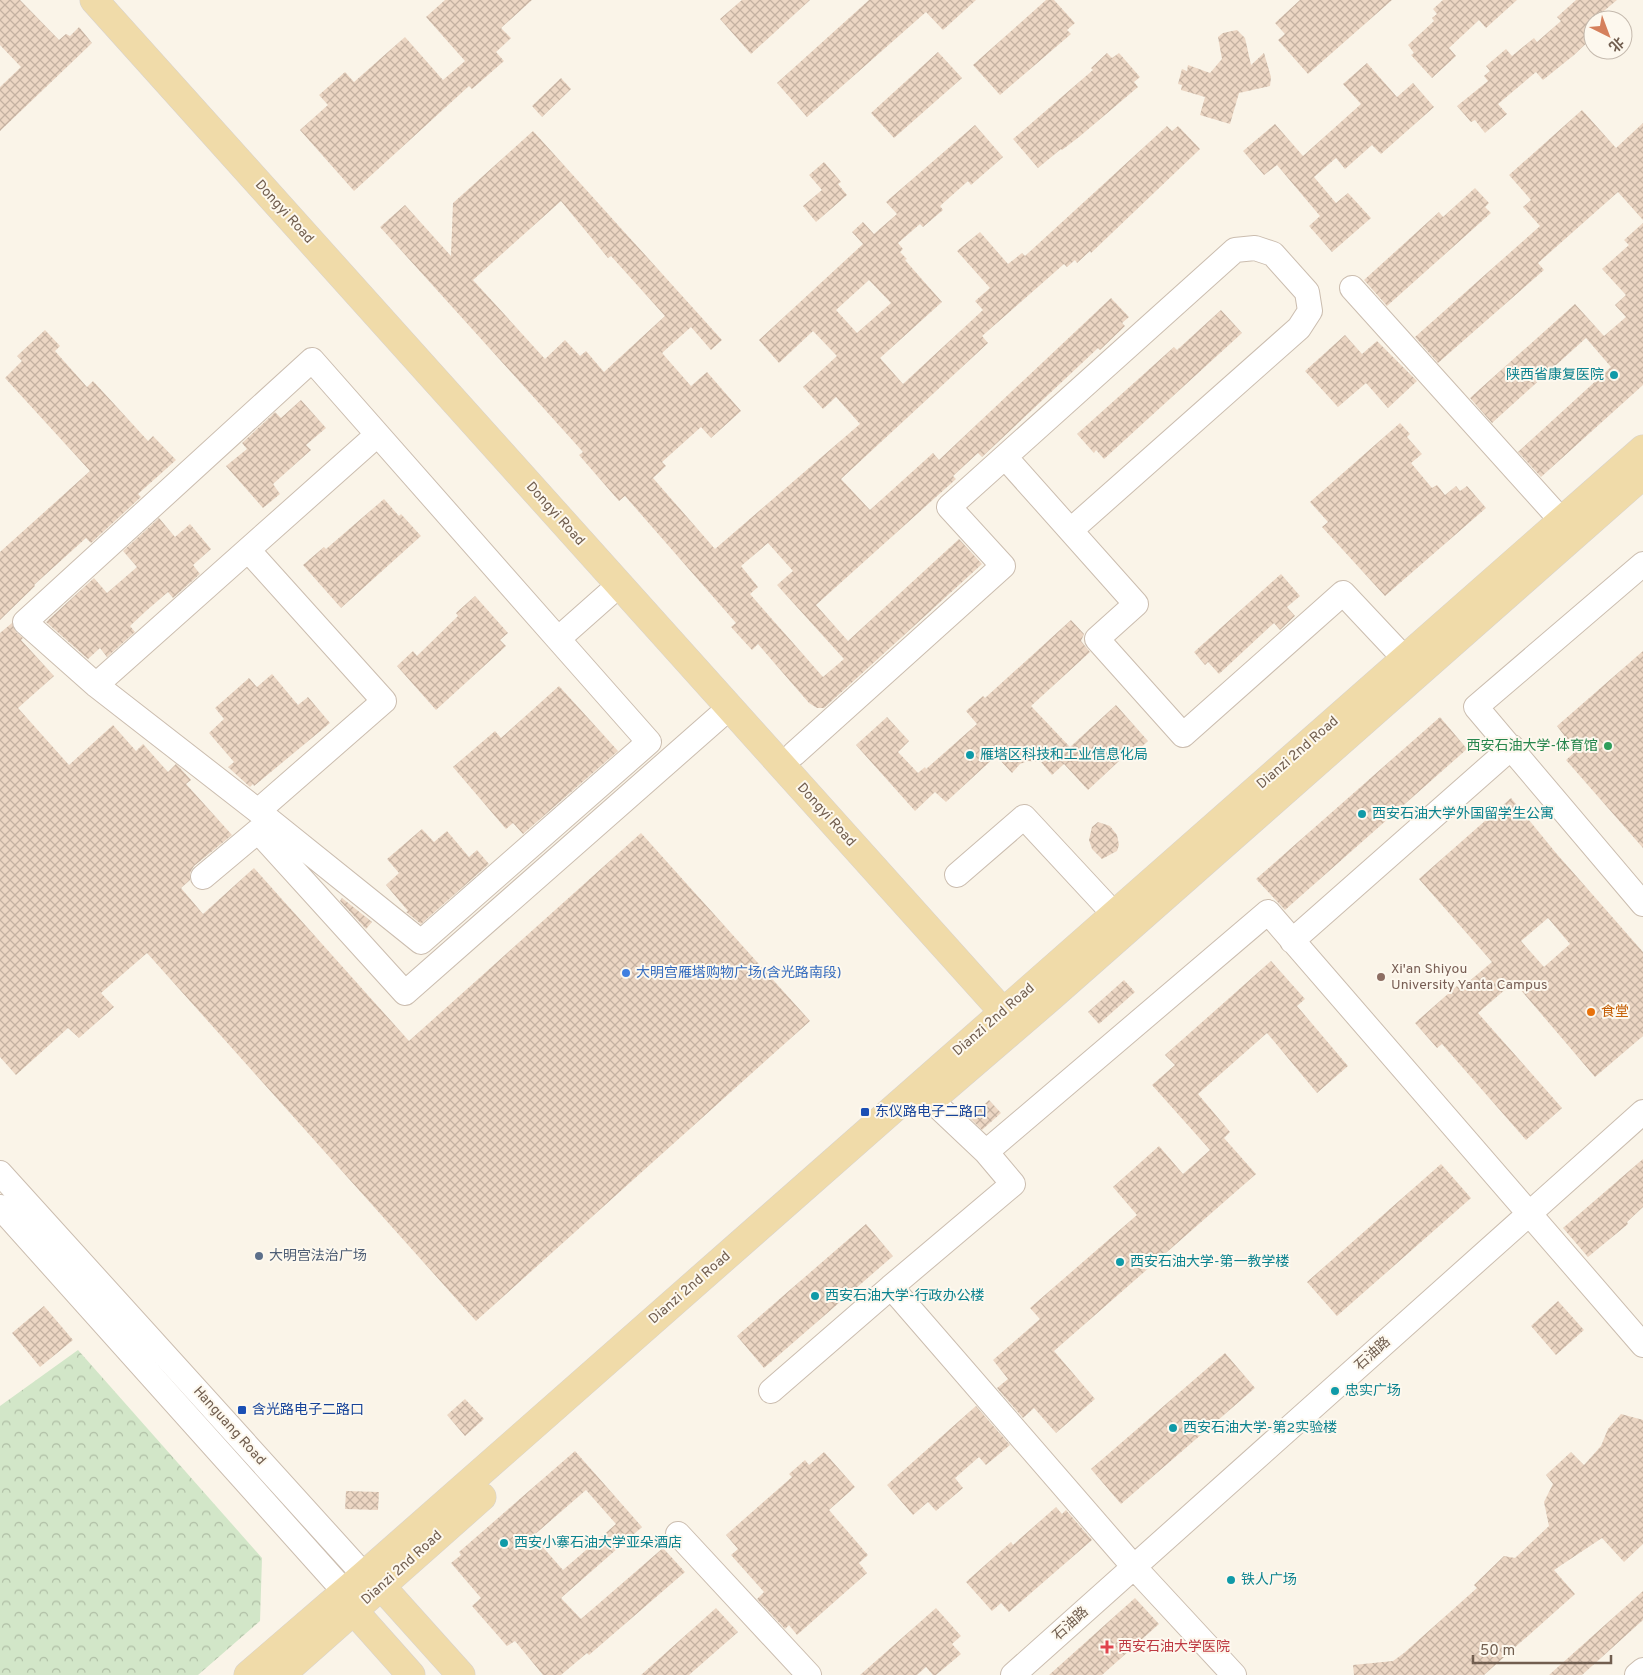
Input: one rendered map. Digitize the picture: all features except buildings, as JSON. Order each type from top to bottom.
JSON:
[{"type":"main road","name":"Dongyi Road","points":[[94,0],[729,708],[1016,1014]]},
{"type":"main road","name":"Dongyi Road","points":[[118,0],[794,754],[1016,1014]]},
{"type":"main road","name":"Dianzi 2nd Road","points":[[361,1591],[931,1100],[1114,915],[1643,449]]},
{"type":"main road","name":"Dianzi 2nd Road","points":[[361,1591],[1016,1014],[1643,476]]},
{"type":"main road","points":[[248,1675],[361,1591]]},
{"type":"main road","points":[[280,1675],[361,1591]]},
{"type":"main road","name":"Hanguang Road","points":[[361,1591],[411,1675]]},
{"type":"main road","name":"Hanguang Road","points":[[361,1591],[461,1675]]},
{"type":"street","points":[[794,754],[1003,566],[949,507],[1235,250],[1255,248],[1274,254],[1307,292],[1310,311],[1299,328],[1071,530]]},
{"type":"street","points":[[1352,288],[1562,521]]},
{"type":"street","points":[[312,360],[558,639],[650,742],[421,942],[258,811],[96,685],[24,622],[312,360]]},
{"type":"street","points":[[96,685],[377,434]]},
{"type":"street","points":[[1005,456],[1136,604],[1097,639],[1183,735],[1343,593],[1404,659]]},
{"type":"street","points":[[248,550],[384,701],[258,811]]},
{"type":"street","points":[[1643,564],[1476,707],[1512,747],[1643,904]]},
{"type":"street","points":[[558,639],[618,584]]},
{"type":"street","points":[[204,877],[258,831],[405,993],[729,708]]},
{"type":"street","points":[[1292,941],[1512,747]]},
{"type":"street","points":[[957,875],[1024,817],[1114,915]]},
{"type":"street","points":[[986,1152],[1268,912],[1528,1216],[1643,1345]]},
{"type":"street","points":[[771,1391],[1014,1184],[986,1152],[931,1100]]},
{"type":"street","name":"石油路","points":[[1013,1675],[1643,1112]]},
{"type":"street","name":"Hanguang Road","points":[[0,1173],[361,1591]]},
{"type":"street","name":"Hanguang Road","points":[[0,1207],[361,1591]]},
{"type":"street","points":[[892,1287],[1134,1567],[1234,1675]]},
{"type":"street","points":[[678,1534],[809,1675]]},
{"type":"street","points":[[1638,1675],[1643,1670]]},
{"type":"green space","points":[[78,1350],[262,1558],[260,1621],[198,1675],[0,1675],[0,1406]]},
{"type":"place","name":"陕西省康复医院","points":[[1614,375]]},
{"type":"place","name":"西安石油大学-体育馆","points":[[1608,746]]},
{"type":"place","name":"雁塔区科技和工业信息化局","points":[[970,755]]},
{"type":"place","name":"西安石油大学外国留学生公寓","points":[[1362,814]]},
{"type":"place","name":"大明宫雁塔购物广场(含光路南段)","points":[[626,973]]},
{"type":"place","name":"Xi'an Shiyou University Yanta Campus","points":[[1381,977]]},
{"type":"place","name":"食堂","points":[[1591,1012]]},
{"type":"place","name":"东仪路电子二路口","points":[[865,1112]]},
{"type":"place","name":"大明宫法治广场","points":[[259,1256]]},
{"type":"place","name":"西安石油大学-第一教学楼","points":[[1120,1262]]},
{"type":"place","name":"西安石油大学-行政办公楼","points":[[815,1296]]},
{"type":"place","name":"忠实广场","points":[[1335,1391]]},
{"type":"place","name":"含光路电子二路口","points":[[242,1410]]},
{"type":"place","name":"西安石油大学-第2实验楼","points":[[1173,1428]]},
{"type":"place","name":"西安小寨石油大学亚朵酒店","points":[[504,1543]]},
{"type":"place","name":"铁人广场","points":[[1231,1580]]},
{"type":"place","name":"西安石油大学医院","points":[[1107,1647]]}]
